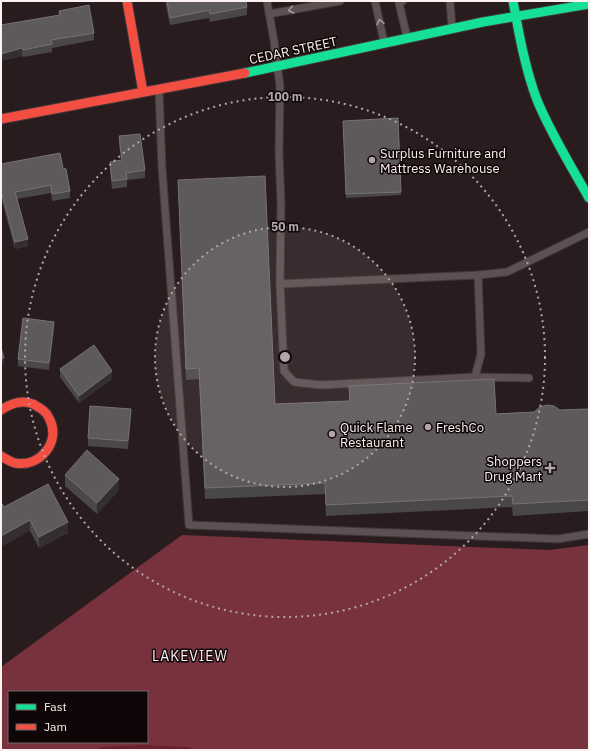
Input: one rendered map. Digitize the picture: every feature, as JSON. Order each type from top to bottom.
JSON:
[{"type":"street","points":[[127,1],[143,92]]},
{"type":"street","points":[[513,1],[520,42],[529,76],[544,115],[589,198]]},
{"type":"street","name":"CEDAR STREET","points":[[1,119],[278,67],[515,16],[589,4]]},
{"type":"street","points":[[1,410],[12,403],[23,402],[35,405],[44,411],[49,417],[53,433],[51,444],[48,449],[35,461],[25,464],[14,463],[1,456]]},
{"type":"lane","points":[[267,1],[278,67],[280,96],[280,284],[284,371],[294,382],[320,385],[475,376],[529,378]]},
{"type":"lane","points":[[269,14],[340,1]]},
{"type":"lane","points":[[375,1],[384,44]]},
{"type":"lane","points":[[403,1],[399,3],[407,39]]},
{"type":"lane","points":[[450,1],[452,29]]},
{"type":"lane","points":[[159,89],[162,168],[189,525],[558,539],[589,534]]},
{"type":"lane","points":[[280,284],[478,275],[507,272],[589,232]]},
{"type":"lane","points":[[475,376],[482,354],[478,275]]},
{"type":"shaded area","points":[[182,535],[549,550],[589,545],[589,750],[196,750],[186,747],[104,747],[96,750],[1,750],[1,667]]},
{"type":"shaded area","points":[[143,745],[186,747],[196,750],[96,750],[104,747]]},
{"type":"building","points":[[167,1],[246,1],[247,7],[210,14],[209,10],[170,18]]},
{"type":"building","points":[[89,5],[94,33],[51,40],[52,44],[23,50],[22,48],[1,54],[1,25],[60,15],[59,11]]},
{"type":"building","name":"Surplus Furniture and Mattress Warehouse","points":[[398,118],[401,192],[346,194],[343,121]]},
{"type":"building","points":[[140,134],[145,170],[126,173],[127,179],[112,181],[110,162],[122,160],[119,136]]},
{"type":"building","points":[[60,153],[63,168],[66,169],[70,191],[52,194],[51,185],[15,192],[28,239],[15,242],[1,194],[1,164]]},
{"type":"building","points":[[265,176],[275,404],[350,401],[349,386],[494,379],[496,414],[534,412],[540,407],[547,405],[554,406],[560,410],[589,409],[589,500],[513,504],[512,496],[326,505],[325,483],[205,488],[199,368],[186,369],[178,180]]},
{"type":"building","points":[[23,318],[54,322],[49,363],[18,359]]},
{"type":"building","points":[[94,345],[112,371],[79,396],[60,369]]},
{"type":"building","points":[[1,347],[4,358],[1,359]]},
{"type":"building","points":[[90,406],[131,409],[128,441],[88,438]]},
{"type":"building","points":[[87,450],[119,479],[97,503],[65,475]]},
{"type":"building","points":[[48,484],[68,522],[39,537],[30,520],[1,536],[1,502],[4,507]]},
{"type":"traffic: fast","points":[[513,1],[526,63],[537,100],[555,138],[589,198]]},
{"type":"traffic: fast","points":[[245,73],[483,22],[589,4]]},
{"type":"traffic: jam","points":[[127,1],[143,92]]},
{"type":"traffic: jam","points":[[1,119],[245,73]]},
{"type":"traffic: jam","points":[[1,410],[20,402],[33,404],[48,416],[53,435],[51,444],[46,451],[33,461],[15,463],[1,456]]},
{"type":"place","name":"Surplus Furniture and Mattress Warehouse","points":[[372,160]]},
{"type":"place","name":"FreshCo","points":[[428,427]]},
{"type":"place","name":"Quick Flame Restaurant","points":[[332,434]]},
{"type":"place","name":"Shoppers Drug Mart","points":[[550,468]]},
{"type":"district","name":"LAKEVIEW","points":[[190,656]]}]
